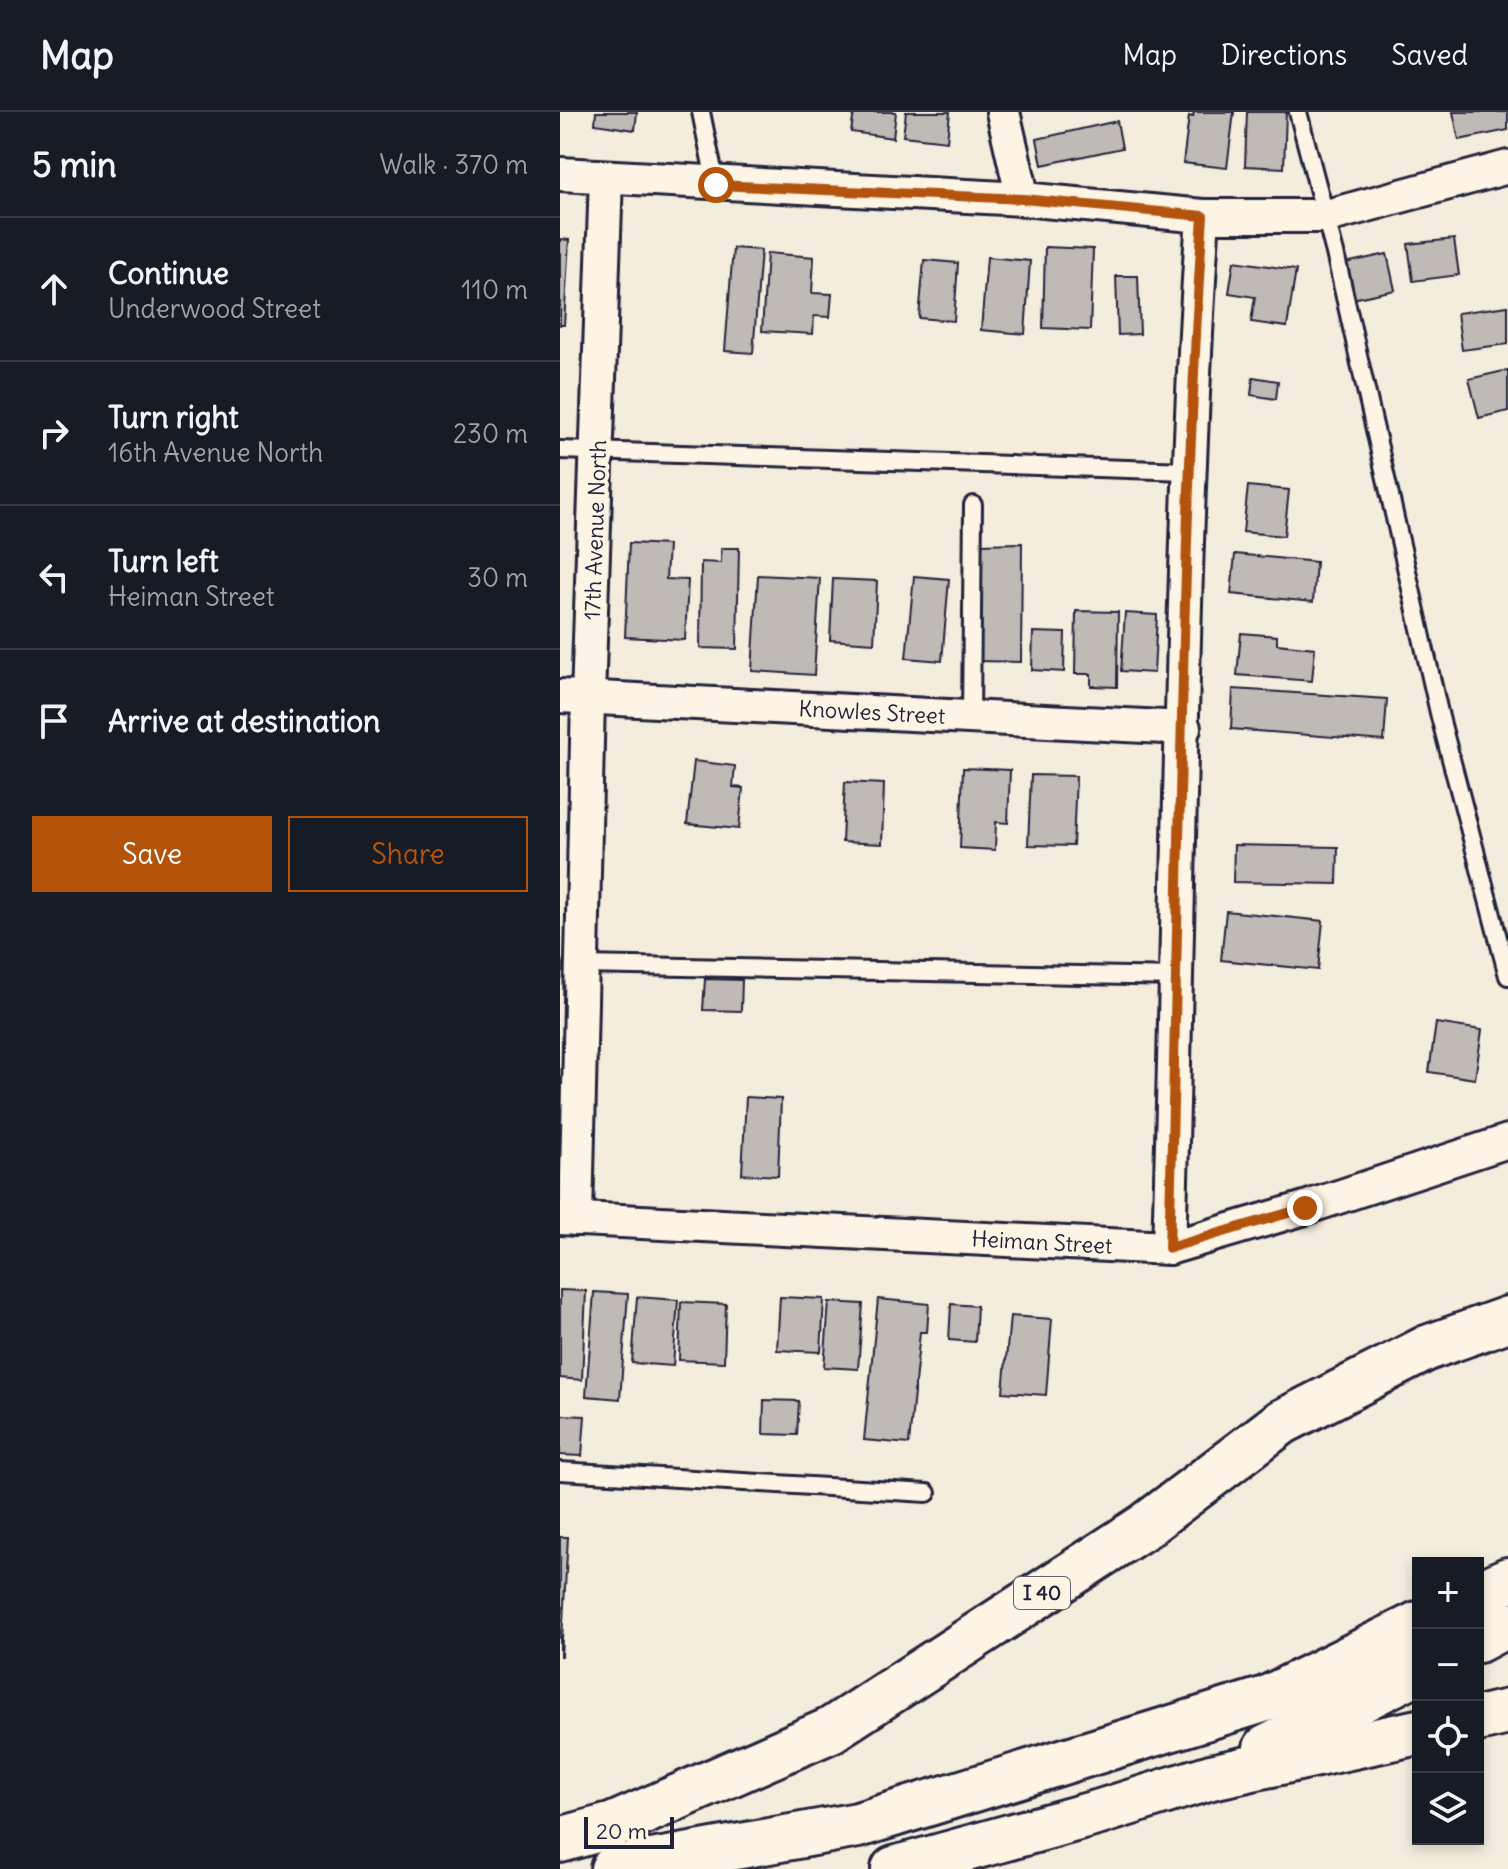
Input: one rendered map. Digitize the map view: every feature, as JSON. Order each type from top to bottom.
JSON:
[{"type":"highway","name":"I 40","points":[[560,1840],[614,1825],[831,1730],[1145,1526],[1282,1422],[1427,1348],[1508,1319]]},
{"type":"highway","points":[[1484,1591],[1508,1580]]},
{"type":"highway","points":[[1484,1637],[1508,1624]]},
{"type":"highway","points":[[613,1869],[858,1825],[1266,1699],[1412,1627]]},
{"type":"highway","points":[[1211,1777],[1412,1674]]},
{"type":"highway","points":[[1484,1718],[1508,1712]]},
{"type":"highway","points":[[894,1869],[1086,1816],[1211,1777],[1412,1733]]},
{"type":"street","points":[[1003,112],[1023,199]]},
{"type":"street","points":[[560,174],[716,185],[1023,199],[1203,216],[1327,216],[1508,167]]},
{"type":"street","name":"17th Avenue North","points":[[568,1218],[582,965],[574,697],[598,452],[606,177]]},
{"type":"street","points":[[1169,1248],[1188,471],[1203,216]]},
{"type":"street","name":"Knowles Street","points":[[574,697],[1184,728]]},
{"type":"street","name":"Heiman Street","points":[[568,1218],[1169,1248],[1305,1208],[1508,1141]]},
{"type":"lane","points":[[701,112],[716,185]]},
{"type":"lane","points":[[1298,112],[1327,216],[1440,717],[1508,976]]},
{"type":"lane","points":[[560,450],[1188,471]]},
{"type":"lane","points":[[971,717],[973,505]]},
{"type":"lane","points":[[582,965],[1177,977]]},
{"type":"lane","points":[[560,1471],[927,1493]]},
{"type":"building","points":[[596,112],[637,112],[635,130],[595,124]]},
{"type":"building","points":[[854,112],[896,112],[893,138],[851,132]]},
{"type":"building","points":[[906,112],[950,112],[947,141],[903,136]]},
{"type":"building","points":[[1194,112],[1234,112],[1227,168],[1183,163],[1189,116],[1193,117]]},
{"type":"building","points":[[1247,112],[1286,112],[1284,168],[1245,166]]},
{"type":"building","points":[[1453,112],[1508,112],[1508,130],[1459,140]]},
{"type":"building","points":[[1117,121],[1122,148],[1042,165],[1037,139]]},
{"type":"building","points":[[560,239],[569,240],[564,325],[560,325]]},
{"type":"building","points":[[1454,239],[1459,275],[1413,281],[1408,244]]},
{"type":"building","points":[[1045,247],[1093,249],[1090,330],[1043,328]]},
{"type":"building","points":[[733,248],[761,250],[753,353],[725,351]]},
{"type":"building","points":[[767,253],[814,257],[812,293],[832,294],[830,317],[814,316],[813,334],[762,331]]},
{"type":"building","points":[[1387,254],[1395,290],[1352,299],[1345,263]]},
{"type":"building","points":[[987,257],[1030,261],[1025,334],[981,330]]},
{"type":"building","points":[[924,260],[958,263],[954,321],[919,318]]},
{"type":"building","points":[[1234,261],[1296,270],[1287,327],[1251,322],[1255,297],[1229,293]]},
{"type":"building","points":[[1116,276],[1138,276],[1140,334],[1118,335]]},
{"type":"building","points":[[1508,306],[1508,344],[1462,350],[1457,313]]},
{"type":"building","points":[[1508,370],[1508,411],[1479,418],[1469,379]]},
{"type":"building","points":[[1253,377],[1278,381],[1276,399],[1251,395]]},
{"type":"building","points":[[1248,486],[1289,490],[1284,536],[1243,532]]},
{"type":"building","points":[[629,543],[668,545],[666,579],[688,580],[685,640],[625,637]]},
{"type":"building","points":[[1022,543],[1021,662],[979,661],[980,544]]},
{"type":"building","points":[[721,548],[739,548],[737,649],[700,648],[701,562],[721,563]]},
{"type":"building","points":[[1235,554],[1316,562],[1313,602],[1231,594]]},
{"type":"building","points":[[758,575],[820,578],[814,675],[752,671]]},
{"type":"building","points":[[914,576],[949,579],[942,661],[906,658]]},
{"type":"building","points":[[833,579],[877,581],[874,643],[830,640]]},
{"type":"building","points":[[1076,611],[1118,612],[1117,687],[1091,686],[1091,674],[1075,674]]},
{"type":"building","points":[[1125,613],[1157,615],[1154,673],[1121,671]]},
{"type":"building","points":[[1033,632],[1065,633],[1064,672],[1032,670]]},
{"type":"building","points":[[1241,633],[1277,636],[1277,644],[1315,648],[1312,681],[1237,675]]},
{"type":"building","points":[[1233,689],[1387,699],[1384,741],[1231,729]]},
{"type":"building","points":[[694,761],[735,766],[733,787],[743,788],[739,829],[687,824]]},
{"type":"building","points":[[963,768],[1010,770],[1008,823],[996,822],[995,850],[960,848]]},
{"type":"building","points":[[1031,775],[1076,776],[1073,846],[1028,845]]},
{"type":"building","points":[[845,782],[884,784],[882,844],[842,842]]},
{"type":"building","points":[[1234,845],[1338,847],[1337,884],[1233,882]]},
{"type":"building","points":[[1226,911],[1323,921],[1318,970],[1221,960]]},
{"type":"building","points":[[705,979],[742,980],[741,1011],[703,1010]]},
{"type":"building","points":[[1436,1023],[1482,1030],[1475,1079],[1429,1072]]},
{"type":"building","points":[[746,1097],[781,1099],[778,1176],[742,1174]]},
{"type":"building","points":[[560,1290],[586,1291],[582,1380],[560,1378]]},
{"type":"building","points":[[594,1292],[628,1294],[620,1399],[586,1396]]},
{"type":"building","points":[[637,1297],[678,1300],[673,1366],[632,1363]]},
{"type":"building","points":[[780,1297],[824,1299],[821,1352],[777,1350]]},
{"type":"building","points":[[878,1299],[929,1304],[927,1332],[920,1332],[909,1444],[864,1440]]},
{"type":"building","points":[[681,1302],[726,1304],[724,1362],[679,1360]]},
{"type":"building","points":[[829,1302],[863,1304],[858,1369],[824,1367]]},
{"type":"building","points":[[951,1304],[977,1306],[975,1342],[949,1340]]},
{"type":"building","points":[[1010,1316],[1052,1319],[1046,1395],[1003,1392]]},
{"type":"building","points":[[764,1400],[799,1401],[797,1435],[763,1434]]},
{"type":"building","points":[[560,1415],[585,1416],[582,1456],[560,1455]]},
{"type":"building","points":[[560,1537],[568,1537],[561,1656],[560,1656]]},
{"type":"route","points":[[716,185],[1023,199],[1203,216],[1188,471],[1169,1248],[1305,1208]]}]
